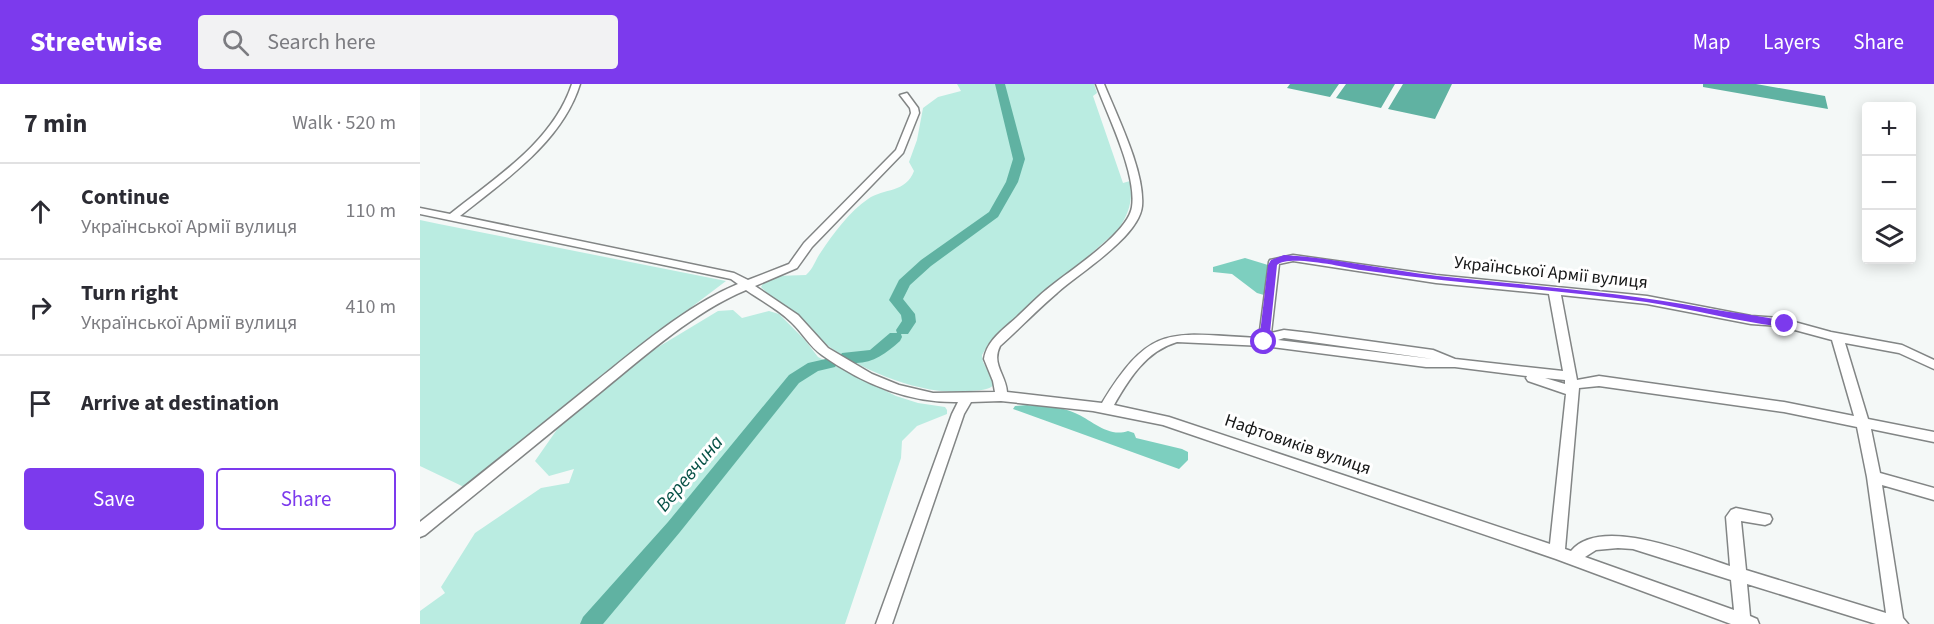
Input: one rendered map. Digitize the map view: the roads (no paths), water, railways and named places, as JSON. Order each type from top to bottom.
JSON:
[{"type":"street","points":[[452,218],[534,148],[569,107],[576,84]]},
{"type":"street","points":[[1001,396],[1002,385],[990,362],[991,351],[995,344],[1053,290],[1127,229],[1135,213],[1138,201],[1131,165],[1100,84]]},
{"type":"street","points":[[420,531],[634,358],[713,302],[797,263],[808,245],[900,151],[915,113],[904,95]]},
{"type":"street","name":"Нафтовиків вулиця","points":[[420,211],[734,276],[794,318],[824,351],[868,377],[914,394],[933,398],[1001,396],[1127,411],[1185,427],[1575,559],[1747,622],[1733,517],[1742,513],[1765,519]]},
{"type":"street","name":"Української Армії вулиця","points":[[1264,340],[1273,265],[1274,262],[1284,258],[1308,259],[1436,279],[1647,300],[1751,320],[1780,322],[1837,337],[1902,349],[1934,365]]},
{"type":"street","points":[[1554,290],[1574,384],[1557,553]]},
{"type":"street","points":[[1575,559],[1577,554],[1590,546],[1623,542],[1898,623],[1879,520],[1874,477],[1864,432],[1837,337]]},
{"type":"street","points":[[1106,408],[1137,362],[1152,348],[1167,340],[1196,338],[1264,340],[1426,363],[1455,363],[1502,370],[1542,380],[1574,384],[1599,381],[1784,407],[1934,437]]},
{"type":"street","points":[[884,624],[958,414],[967,398]]},
{"type":"street","points":[[1874,477],[1934,494]]},
{"type":"waterway","name":"Веревчина","points":[[903,330],[909,322],[908,314],[896,300],[904,283],[926,263],[994,214],[1012,182],[1019,159],[1000,84]]},
{"type":"waterway","name":"Веревчина","points":[[847,357],[874,355],[895,337]]},
{"type":"waterway","name":"Веревчина","points":[[590,624],[674,527],[794,379],[813,367],[830,363]]}]
